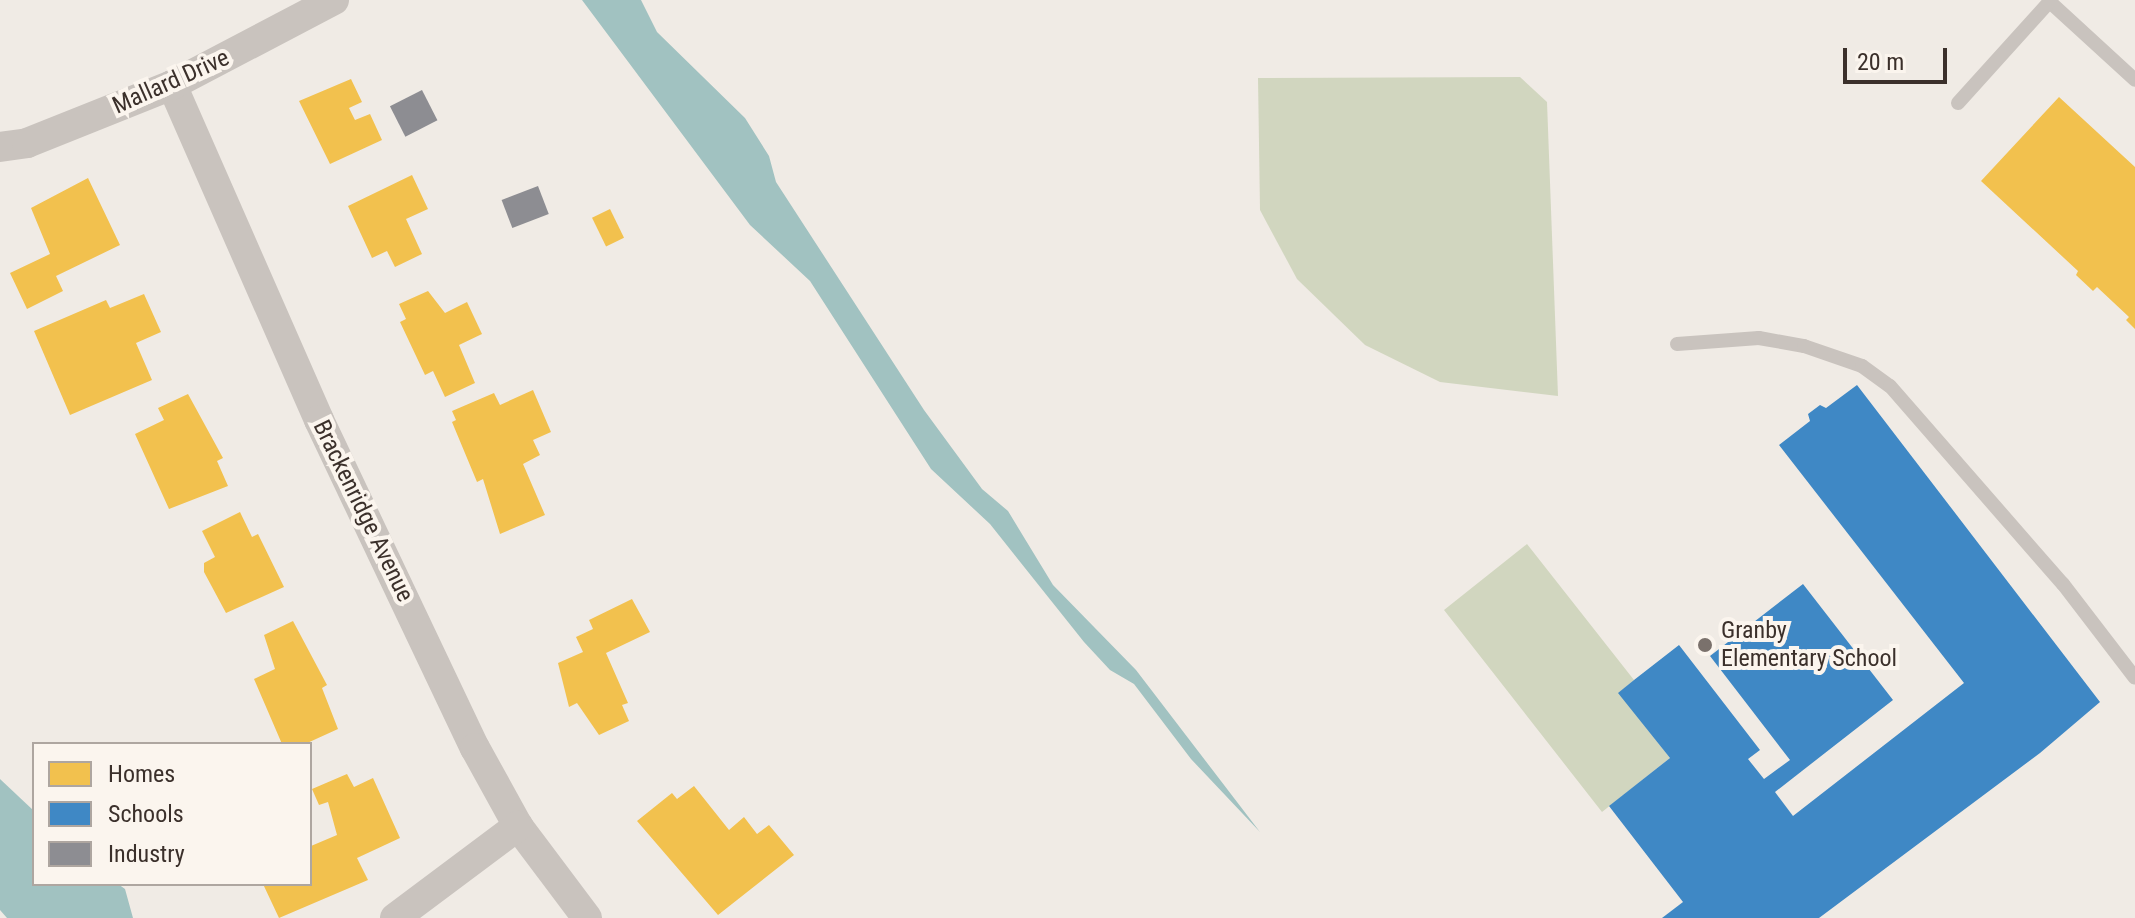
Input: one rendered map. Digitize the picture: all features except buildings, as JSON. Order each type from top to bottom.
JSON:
[{"type":"street","name":"Mallard Drive","points":[[0,147],[27,143],[172,85],[334,0]]},
{"type":"street","name":"Brackenridge Avenue","points":[[172,85],[319,420],[475,748],[518,826],[587,918]]},
{"type":"street","points":[[395,918],[518,826]]},
{"type":"lane","points":[[1958,103],[2050,1],[2135,80]]},
{"type":"lane","points":[[1677,344],[1759,338],[1804,346],[1862,366],[1890,386],[2063,584],[2135,678]]},
{"type":"green space","points":[[1520,77],[1547,102],[1558,396],[1440,382],[1365,345],[1297,279],[1260,210],[1258,78]]},
{"type":"green space","points":[[1527,544],[1634,680],[1619,693],[1670,758],[1602,812],[1444,610]]},
{"type":"water","points":[[582,0],[641,0],[657,32],[745,118],[769,156],[776,182],[924,410],[982,489],[1008,511],[1053,585],[1136,670],[1260,832],[1191,759],[1134,684],[1110,670],[1084,642],[990,524],[931,469],[810,281],[750,225]]},
{"type":"water","points":[[0,779],[32,809],[32,886],[121,886],[125,889],[133,918],[7,918],[0,910]]},
{"type":"place","name":"Granby Elementary School","points":[[1705,645]]}]
